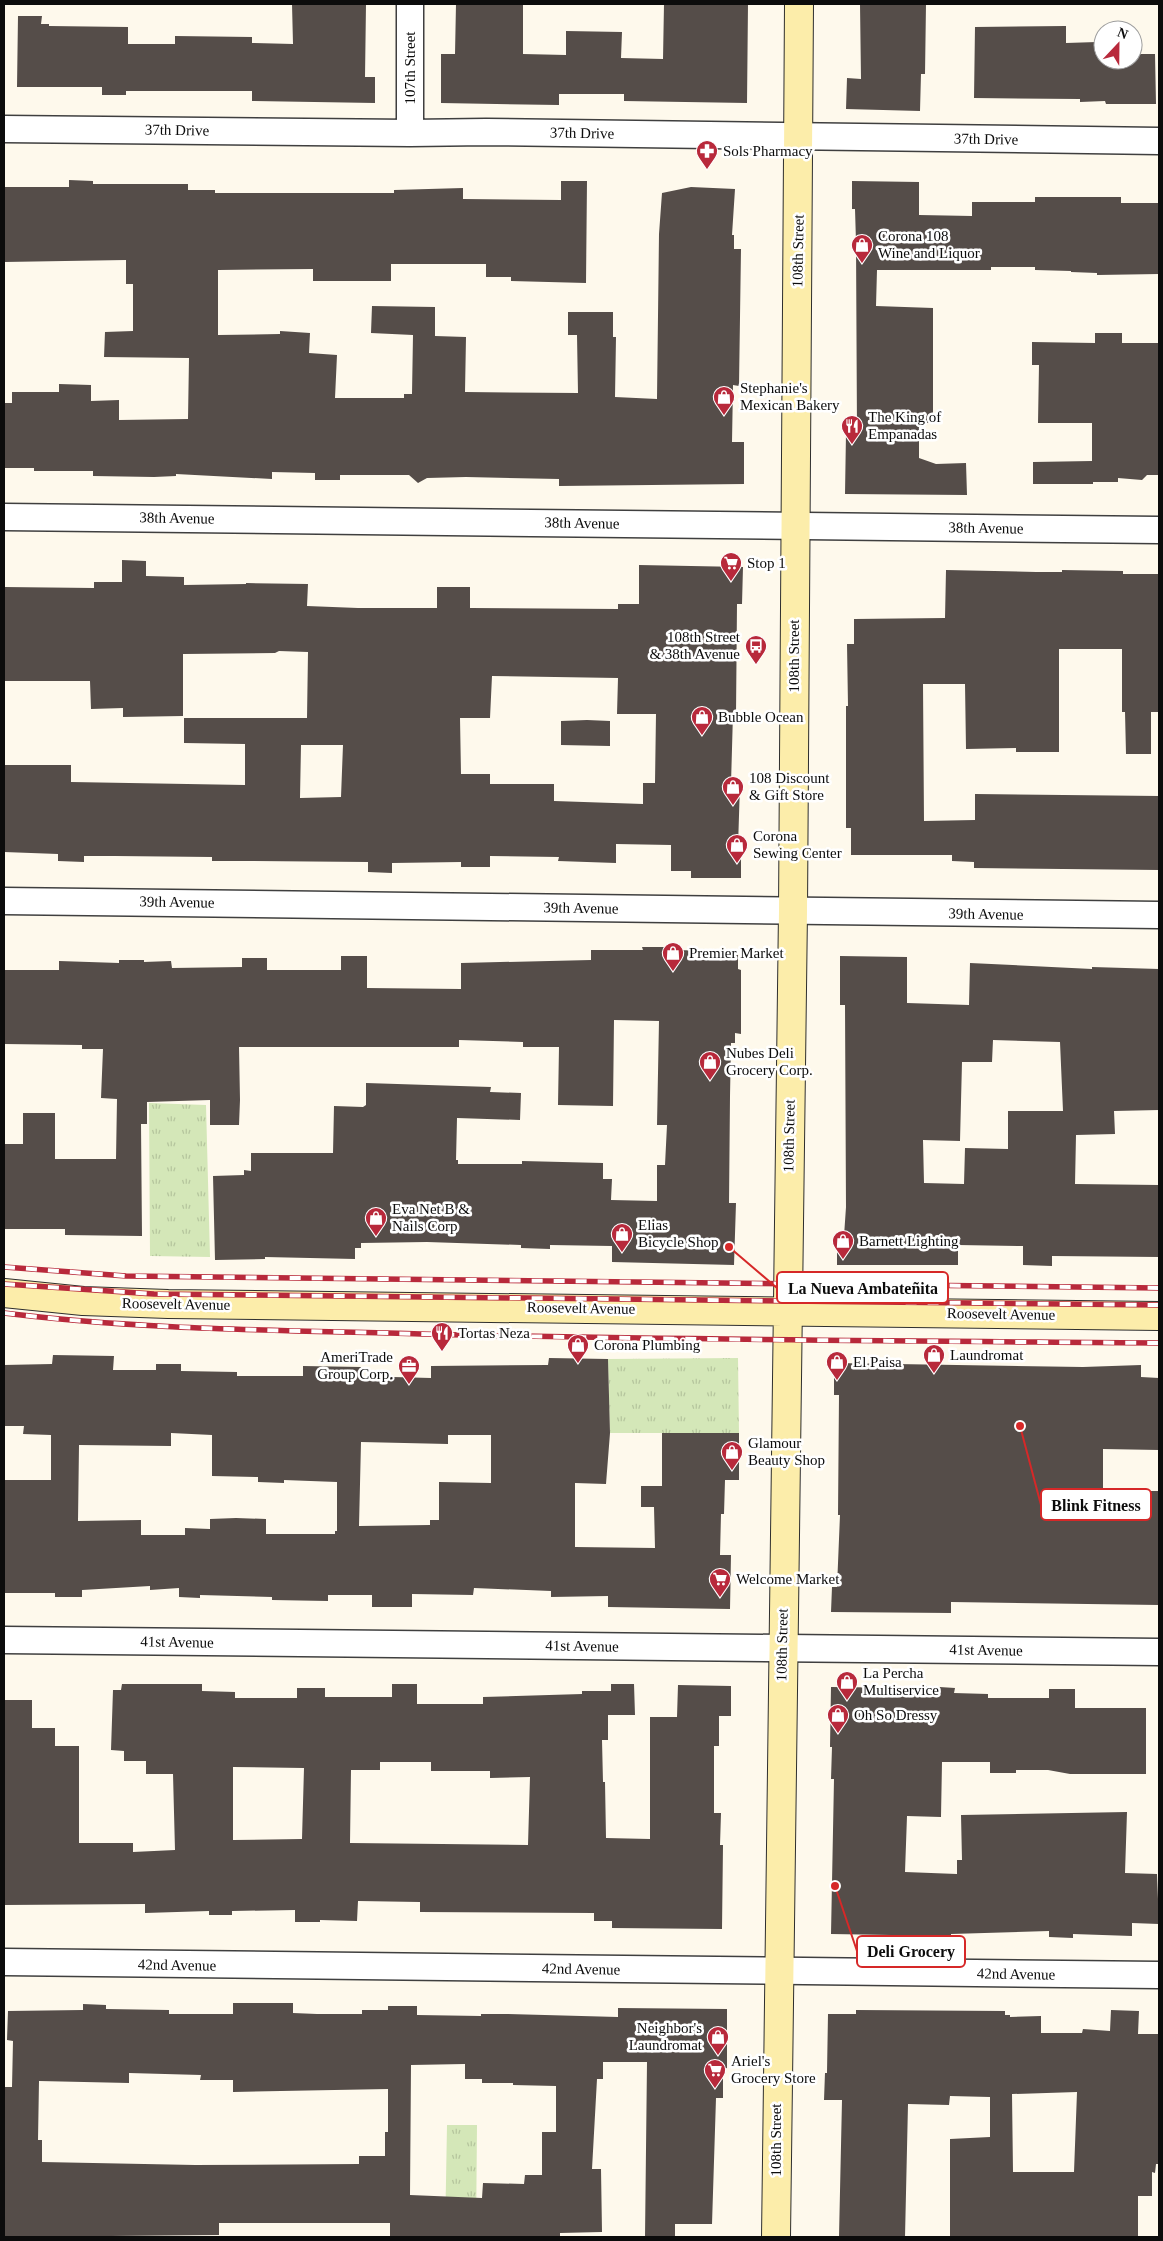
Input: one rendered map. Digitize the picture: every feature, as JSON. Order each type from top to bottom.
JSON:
[{"type":"main road","name":"108th Street","points":[[776,2237],[782,1648],[793,911],[794,525],[800,137],[799,4]]},
{"type":"main road","name":"Roosevelt Avenue","points":[[4,1293],[82,1301],[168,1304],[1159,1316]]},
{"type":"street","name":"107th Street","points":[[410,4],[410,133]]},
{"type":"street","name":"37th Drive","points":[[4,129],[486,132],[1159,141]]},
{"type":"street","name":"38th Avenue","points":[[4,516],[1159,530]]},
{"type":"street","name":"39th Avenue","points":[[4,901],[1159,916]]},
{"type":"street","name":"41st Avenue","points":[[4,1640],[1159,1652]]},
{"type":"street","name":"42nd Avenue","points":[[4,1962],[1159,1975]]},
{"type":"green space","points":[[149,1103],[206,1105],[210,1257],[150,1256]]},
{"type":"green space","points":[[738,1358],[739,1433],[610,1433],[608,1359]]},
{"type":"green space","points":[[447,2125],[477,2125],[476,2237],[445,2237]]},
{"type":"building","points":[[292,4],[366,4],[365,77],[375,77],[375,103],[252,101],[252,91],[126,91],[126,95],[102,95],[102,87],[17,87],[18,16],[42,16],[41,24],[49,24],[49,26],[128,27],[128,44],[175,44],[175,36],[252,37],[252,43],[293,44]]},
{"type":"building","points":[[456,4],[523,4],[523,54],[566,55],[566,31],[622,32],[621,58],[663,59],[664,4],[748,4],[747,103],[624,101],[624,94],[559,94],[559,105],[441,103],[441,54],[455,54]]},
{"type":"building","points":[[860,4],[926,4],[925,74],[921,74],[920,111],[846,109],[847,78],[861,79]]},
{"type":"building","points":[[1066,26],[1066,43],[1093,42],[1093,70],[1143,70],[1143,54],[1155,54],[1156,104],[1106,104],[1105,101],[1080,102],[1080,99],[974,98],[975,27]]},
{"type":"building","points":[[69,180],[93,181],[93,184],[188,184],[188,190],[215,190],[215,193],[394,193],[394,190],[463,188],[463,199],[561,200],[561,181],[587,181],[586,283],[511,281],[511,277],[486,277],[486,264],[391,264],[391,281],[313,281],[313,269],[218,270],[218,335],[280,334],[280,331],[310,333],[309,353],[337,355],[335,398],[404,398],[404,394],[412,394],[413,335],[371,333],[372,306],[435,307],[435,336],[466,337],[465,392],[578,393],[577,335],[568,335],[568,312],[613,312],[613,337],[616,337],[615,397],[657,399],[659,234],[662,193],[691,187],[735,189],[732,235],[734,235],[734,249],[741,249],[739,386],[733,385],[732,442],[744,442],[744,484],[559,486],[559,479],[466,477],[427,478],[418,483],[409,475],[340,475],[340,480],[315,480],[315,473],[272,472],[272,479],[176,474],[176,476],[154,477],[93,476],[93,471],[34,471],[34,468],[4,468],[4,403],[12,403],[12,392],[59,392],[59,384],[91,385],[91,401],[119,400],[119,420],[188,419],[189,358],[104,357],[105,332],[133,331],[133,284],[126,284],[126,260],[4,262],[4,187],[69,187]]},
{"type":"building","points":[[852,181],[919,182],[919,215],[972,216],[972,202],[1035,202],[1035,197],[1121,197],[1121,203],[1159,203],[1159,274],[1097,275],[1097,273],[1035,270],[1035,267],[991,267],[991,270],[877,270],[876,306],[933,308],[933,423],[919,423],[919,458],[936,464],[966,463],[967,495],[845,494],[846,433],[857,433],[856,242],[855,209],[852,209]]},
{"type":"building","points":[[1095,333],[1122,333],[1122,343],[1159,343],[1159,475],[1147,475],[1142,480],[1118,478],[1118,482],[1093,482],[1093,484],[1033,484],[1033,462],[1092,461],[1092,423],[1038,423],[1039,365],[1032,365],[1032,342],[1095,343]]},
{"type":"building","points":[[122,560],[146,561],[146,576],[184,577],[184,585],[308,584],[307,606],[437,608],[437,587],[470,587],[470,608],[618,609],[618,604],[639,604],[639,565],[743,567],[742,604],[737,604],[736,714],[733,713],[731,784],[740,784],[738,847],[741,847],[741,878],[691,878],[691,871],[671,871],[671,845],[616,844],[616,863],[558,861],[559,857],[490,856],[490,867],[461,867],[461,862],[392,863],[392,873],[368,872],[368,862],[212,861],[212,857],[84,856],[84,862],[58,861],[58,854],[4,852],[4,765],[71,765],[71,782],[245,785],[245,744],[184,743],[184,718],[307,718],[308,652],[183,654],[183,716],[123,717],[123,708],[91,709],[90,681],[4,681],[4,587],[94,588],[94,582],[122,582]],"holes":[[[492,676],[618,678],[617,714],[656,714],[655,783],[643,783],[643,804],[554,801],[554,784],[490,784],[490,774],[461,774],[460,718],[490,718]],[[301,745],[343,745],[341,797],[300,798]]]},
{"type":"building","points":[[946,570],[1123,571],[1123,574],[1159,574],[1159,712],[1151,712],[1151,754],[1126,754],[1125,712],[1122,712],[1122,649],[1059,649],[1059,752],[1016,752],[1016,748],[966,749],[965,684],[923,684],[924,821],[975,820],[975,794],[1159,796],[1159,870],[974,868],[974,862],[952,861],[952,855],[851,855],[851,828],[846,828],[846,706],[848,706],[847,644],[854,644],[854,619],[945,618]]},
{"type":"building","points":[[561,721],[610,721],[610,746],[561,745]]},
{"type":"building","points":[[642,947],[667,947],[668,950],[738,951],[738,969],[741,970],[741,1034],[735,1033],[735,1043],[731,1043],[730,1096],[729,1203],[736,1203],[734,1265],[612,1262],[612,1246],[550,1245],[550,1249],[521,1248],[521,1245],[427,1242],[361,1243],[361,1248],[355,1248],[355,1259],[265,1257],[265,1259],[215,1260],[213,1176],[244,1175],[244,1170],[251,1171],[251,1153],[333,1153],[334,1106],[363,1107],[366,1105],[366,1083],[491,1087],[490,1092],[521,1093],[520,1120],[457,1118],[456,1160],[458,1160],[458,1164],[522,1164],[522,1161],[603,1163],[603,1179],[612,1179],[611,1200],[657,1201],[657,1165],[665,1165],[667,1125],[657,1125],[659,1021],[614,1020],[613,1106],[558,1105],[559,1047],[523,1047],[523,1042],[459,1040],[459,1047],[239,1047],[239,1125],[210,1125],[210,1100],[147,1102],[147,1124],[141,1124],[142,1236],[65,1235],[65,1229],[4,1229],[4,1144],[23,1144],[23,1113],[55,1113],[55,1159],[116,1159],[117,1099],[101,1098],[103,1049],[82,1049],[82,1045],[4,1044],[4,970],[59,970],[59,961],[119,963],[119,960],[144,960],[144,962],[171,961],[172,968],[242,967],[242,958],[267,958],[267,970],[341,970],[341,956],[367,956],[367,988],[461,989],[461,963],[591,960],[591,950],[643,950]]},
{"type":"building","points":[[840,956],[907,957],[907,1003],[969,1005],[970,963],[1092,969],[1092,967],[1159,969],[1159,1110],[1114,1111],[1115,1134],[1076,1135],[1075,1184],[1159,1185],[1159,1257],[1052,1256],[1052,1266],[1023,1265],[1023,1246],[958,1245],[958,1265],[837,1265],[837,1236],[844,1236],[846,1207],[845,1005],[840,1005]],"holes":[[[993,1040],[1060,1042],[1063,1111],[1008,1111],[1008,1149],[965,1148],[964,1184],[924,1183],[923,1140],[960,1141],[962,1062],[992,1062]]]},
{"type":"building","points":[[53,1355],[114,1356],[113,1370],[156,1370],[156,1364],[181,1364],[181,1371],[237,1372],[237,1376],[303,1376],[303,1366],[361,1367],[360,1377],[431,1378],[431,1366],[548,1365],[549,1358],[608,1359],[610,1433],[606,1484],[575,1483],[575,1547],[655,1548],[654,1507],[641,1507],[641,1486],[662,1486],[662,1433],[739,1433],[739,1480],[725,1480],[724,1514],[721,1514],[720,1555],[731,1555],[730,1609],[608,1607],[608,1596],[551,1597],[551,1591],[474,1588],[473,1595],[412,1594],[412,1607],[372,1607],[372,1595],[328,1595],[328,1601],[272,1600],[272,1597],[200,1595],[200,1598],[179,1597],[179,1588],[150,1590],[150,1586],[82,1590],[82,1597],[55,1597],[55,1593],[4,1593],[4,1480],[51,1480],[51,1435],[23,1434],[24,1426],[4,1426],[4,1365],[52,1364]],"holes":[[[171,1433],[212,1435],[212,1476],[258,1477],[258,1482],[284,1483],[284,1480],[337,1482],[337,1531],[335,1531],[335,1534],[266,1534],[266,1519],[236,1518],[210,1519],[210,1529],[185,1528],[185,1535],[141,1535],[141,1520],[78,1521],[79,1445],[171,1446]],[[448,1435],[491,1435],[491,1483],[439,1482],[439,1520],[430,1520],[430,1525],[359,1526],[361,1442],[448,1444]]]},
{"type":"building","points":[[834,1363],[1083,1367],[1141,1365],[1141,1377],[1159,1378],[1159,1450],[1103,1449],[1103,1491],[1159,1491],[1159,1605],[951,1602],[951,1613],[831,1612],[832,1587],[837,1587],[840,1515],[838,1515],[839,1395],[834,1395]]},
{"type":"building","points":[[122,1684],[202,1684],[202,1691],[235,1692],[235,1698],[297,1698],[297,1688],[325,1688],[325,1697],[392,1697],[392,1684],[417,1684],[417,1704],[483,1704],[483,1697],[582,1694],[582,1691],[611,1691],[611,1684],[634,1684],[635,1715],[608,1715],[608,1740],[602,1740],[606,1838],[650,1839],[650,1717],[677,1717],[678,1685],[731,1686],[731,1716],[719,1716],[719,1746],[714,1746],[714,1813],[721,1813],[720,1845],[723,1845],[722,1929],[612,1928],[612,1921],[594,1921],[594,1913],[420,1912],[420,1902],[358,1901],[357,1921],[320,1920],[320,1922],[295,1922],[295,1910],[232,1911],[232,1915],[209,1915],[209,1911],[145,1913],[145,1904],[4,1905],[4,1700],[32,1700],[32,1728],[55,1728],[55,1746],[79,1746],[79,1843],[133,1843],[133,1852],[175,1850],[173,1774],[146,1774],[146,1761],[124,1761],[124,1751],[111,1750],[113,1690],[121,1690]],"holes":[[[380,1762],[431,1762],[431,1771],[490,1771],[490,1778],[530,1777],[528,1845],[350,1843],[351,1770],[380,1770]],[[233,1767],[304,1768],[302,1839],[233,1840]]]},
{"type":"building","points":[[924,1686],[955,1688],[954,1693],[988,1694],[988,1698],[1049,1698],[1049,1689],[1075,1689],[1075,1708],[1146,1708],[1146,1774],[1070,1774],[1048,1770],[1016,1770],[1016,1773],[990,1773],[990,1762],[942,1762],[941,1817],[907,1816],[905,1872],[957,1874],[957,1860],[962,1860],[961,1815],[1127,1812],[1125,1873],[1157,1874],[1159,1924],[1132,1923],[1132,1936],[1073,1934],[1073,1938],[1049,1937],[1049,1931],[951,1934],[951,1936],[831,1934],[834,1779],[831,1779],[831,1687],[924,1688]]},
{"type":"building","points":[[233,2003],[293,2003],[293,2013],[362,2014],[362,2010],[388,2010],[388,2006],[417,2006],[417,2015],[481,2016],[481,2014],[506,2014],[618,2017],[618,2008],[727,2009],[727,2068],[723,2069],[723,2098],[716,2098],[712,2224],[675,2224],[675,2237],[645,2237],[647,2062],[603,2062],[603,2079],[597,2079],[592,2169],[601,2169],[602,2232],[560,2233],[560,2237],[390,2237],[390,2223],[219,2223],[219,2235],[4,2237],[4,2087],[12,2087],[13,2041],[7,2040],[8,2011],[83,2010],[83,2004],[106,2005],[106,2009],[169,2010],[169,2014],[233,2014]],"holes":[[[465,2064],[465,2079],[482,2079],[482,2083],[556,2086],[556,2132],[542,2132],[542,2175],[525,2175],[524,2184],[483,2183],[482,2198],[410,2195],[411,2065]],[[129,2073],[201,2075],[200,2080],[233,2080],[233,2092],[388,2089],[388,2132],[385,2132],[385,2156],[359,2156],[359,2164],[195,2165],[42,2162],[42,2140],[38,2140],[39,2081],[129,2083]]]},
{"type":"building","points":[[856,2010],[1005,2011],[1005,2015],[1010,2015],[1010,2017],[1041,2016],[1041,2033],[1082,2033],[1083,2029],[1110,2031],[1111,2010],[1139,2011],[1138,2034],[1159,2034],[1159,2164],[1156,2164],[1155,2173],[1152,2172],[1152,2196],[1138,2196],[1138,2237],[950,2237],[950,2139],[990,2137],[990,2097],[950,2096],[949,2105],[908,2104],[905,2237],[839,2237],[842,2100],[824,2100],[825,2073],[827,2073],[828,2014],[856,2014]],"holes":[[[1077,2092],[1074,2172],[1013,2172],[1012,2094]]]},
{"type":"railway","points":[[4,1267],[126,1276],[1159,1288]]},
{"type":"railway","points":[[4,1284],[154,1294],[1159,1305]]},
{"type":"railway","points":[[4,1313],[108,1323],[264,1330],[606,1338],[1159,1343]]},
{"type":"place","name":"Sols Pharmacy","points":[[707,170]]},
{"type":"place","name":"Corona 108 Wine and Liquor","points":[[862,264]]},
{"type":"place","name":"Stephanie's Mexican Bakery","points":[[724,416]]},
{"type":"place","name":"The King of Empanadas","points":[[852,445]]},
{"type":"place","name":"Stop 1","points":[[731,582]]},
{"type":"place","name":"108th Street & 38th Avenue","points":[[756,665]]},
{"type":"place","name":"Bubble Ocean","points":[[702,736]]},
{"type":"place","name":"108 Discount & Gift Store","points":[[733,806]]},
{"type":"place","name":"Corona Sewing Center","points":[[737,864]]},
{"type":"place","name":"Premier Market","points":[[673,972]]},
{"type":"place","name":"Nubes Deli Grocery Corp.","points":[[710,1081]]},
{"type":"place","name":"Eva Net B & Nails Corp","points":[[376,1237]]},
{"type":"place","name":"La Nueva Ambateñita","points":[[729,1247]]},
{"type":"place","name":"Elias Bicycle Shop","points":[[622,1253]]},
{"type":"place","name":"Barnett Lighting","points":[[843,1260]]},
{"type":"place","name":"Tortas Neza","points":[[442,1352]]},
{"type":"place","name":"Corona Plumbing","points":[[578,1364]]},
{"type":"place","name":"Laundromat","points":[[934,1374]]},
{"type":"place","name":"El Paisa","points":[[837,1381]]},
{"type":"place","name":"AmeriTrade Group Corp.","points":[[409,1385]]},
{"type":"place","name":"Blink Fitness","points":[[1020,1426]]},
{"type":"place","name":"Glamour Beauty Shop","points":[[732,1471]]},
{"type":"place","name":"Welcome Market","points":[[720,1598]]},
{"type":"place","name":"La Percha Multiservice","points":[[847,1701]]},
{"type":"place","name":"Oh So Dressy","points":[[838,1734]]},
{"type":"place","name":"Deli Grocery","points":[[835,1886]]},
{"type":"place","name":"Neighbor's Laundromat","points":[[718,2056]]},
{"type":"place","name":"Ariel's Grocery Store","points":[[715,2089]]}]
